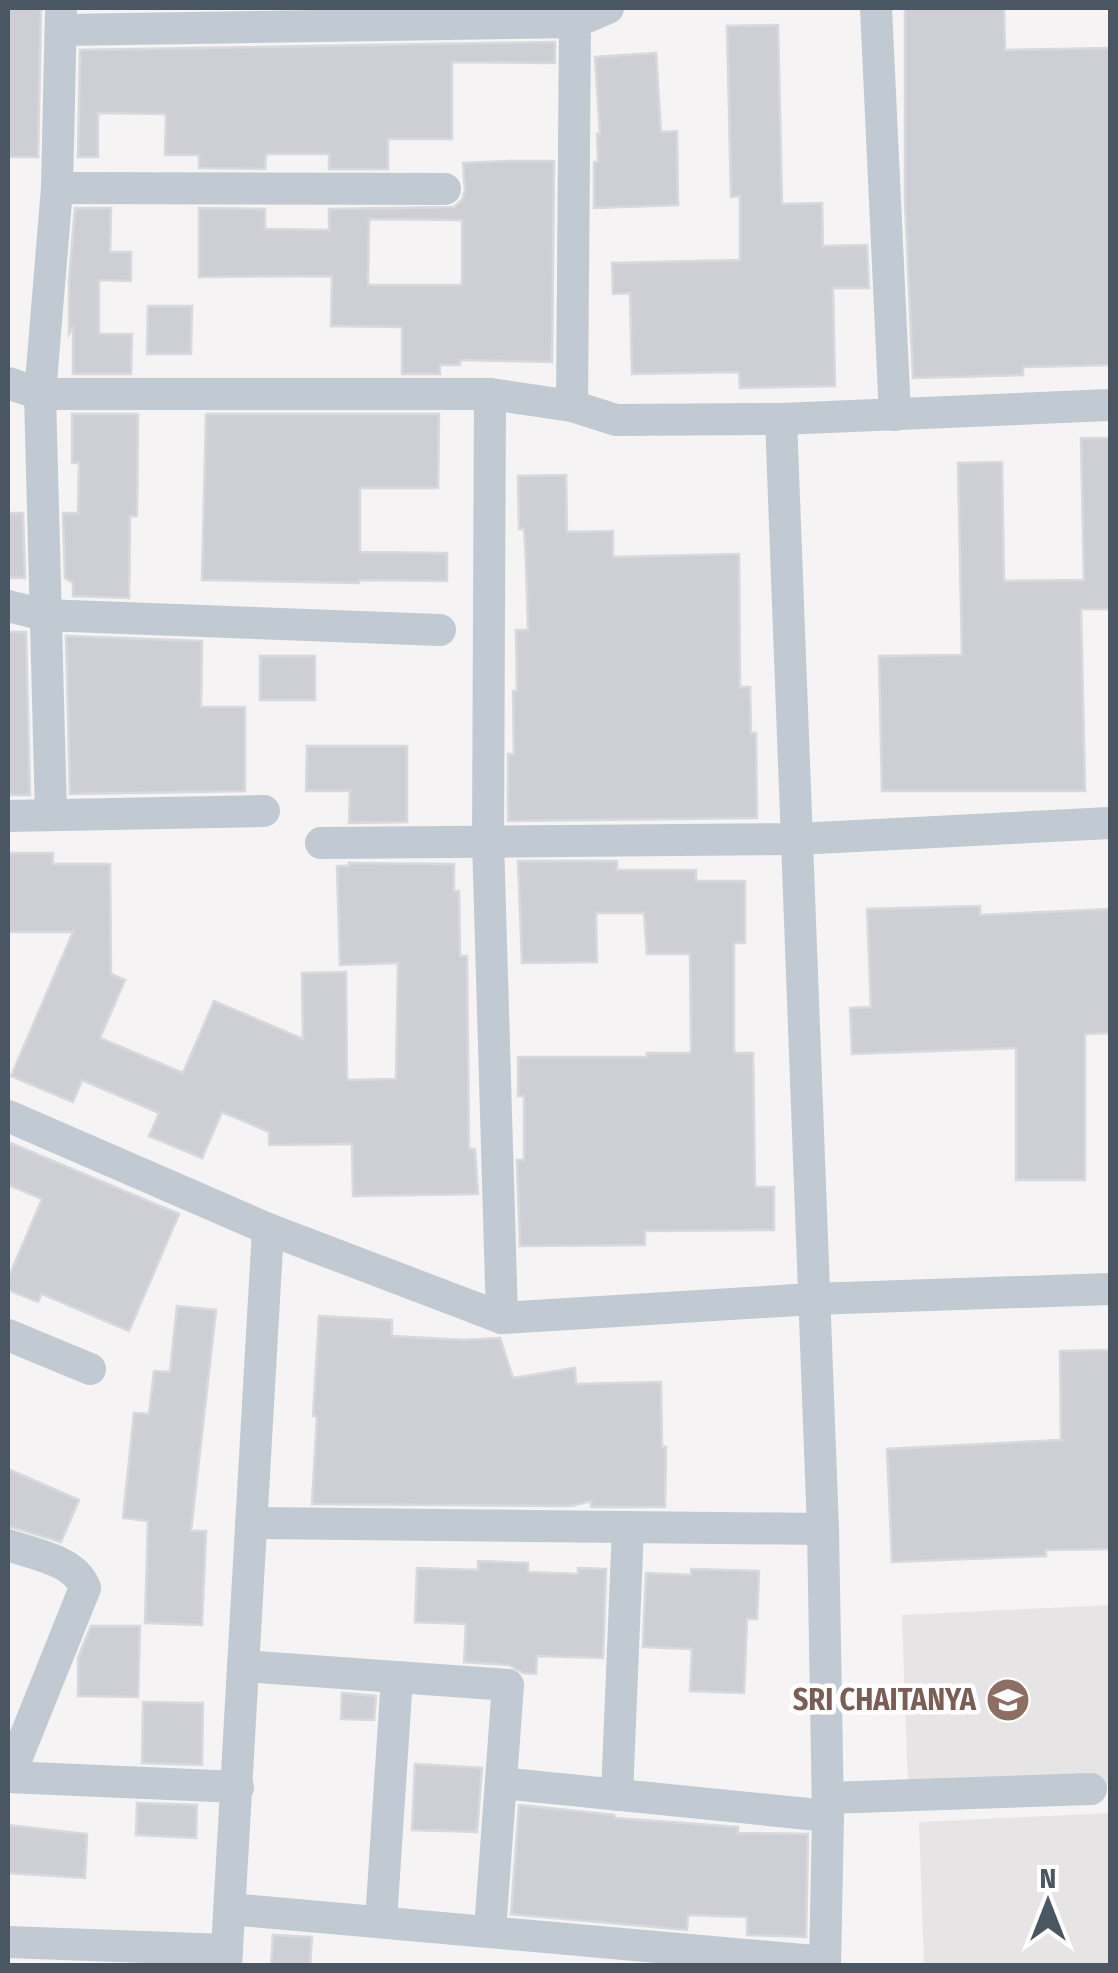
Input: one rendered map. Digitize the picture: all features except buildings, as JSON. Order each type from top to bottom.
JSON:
[{"type":"street","points":[[51,815],[40,394],[57,188],[61,19],[575,22],[608,8]]},
{"type":"street","points":[[876,8],[895,415]]},
{"type":"street","points":[[572,406],[575,22]]},
{"type":"street","points":[[57,188],[446,189]]},
{"type":"street","points":[[8,383],[40,394],[490,394],[572,406],[616,420],[781,419],[1110,405]]},
{"type":"street","points":[[490,394],[488,840],[502,1318]]},
{"type":"street","points":[[230,1909],[490,1930],[825,1964],[828,1807],[822,1529],[781,419]]},
{"type":"street","points":[[8,606],[44,615],[440,630]]},
{"type":"street","points":[[8,816],[264,811]]},
{"type":"street","points":[[321,842],[797,840],[1110,823]]},
{"type":"street","points":[[8,1116],[268,1229],[502,1318],[813,1299],[1110,1289]]},
{"type":"street","points":[[8,1942],[227,1958],[268,1229]]},
{"type":"street","points":[[8,1335],[90,1369]]},
{"type":"street","points":[[251,1524],[822,1529]]},
{"type":"street","points":[[618,1795],[628,1527]]},
{"type":"street","points":[[8,1545],[61,1564],[81,1576],[85,1588],[8,1777],[238,1786]]},
{"type":"street","points":[[243,1666],[508,1685],[490,1930]]},
{"type":"street","points":[[381,1921],[396,1677]]},
{"type":"street","points":[[501,1783],[618,1795],[828,1807],[1091,1789]]},
{"type":"shaded area","name":"SRI CHAITANYA","points":[[1110,1605],[1110,1785],[908,1786],[902,1615]]},
{"type":"shaded area","points":[[1110,1813],[1110,1965],[924,1965],[919,1822]]},
{"type":"place","name":"SRI CHAITANYA","points":[[1008,1700]]}]
